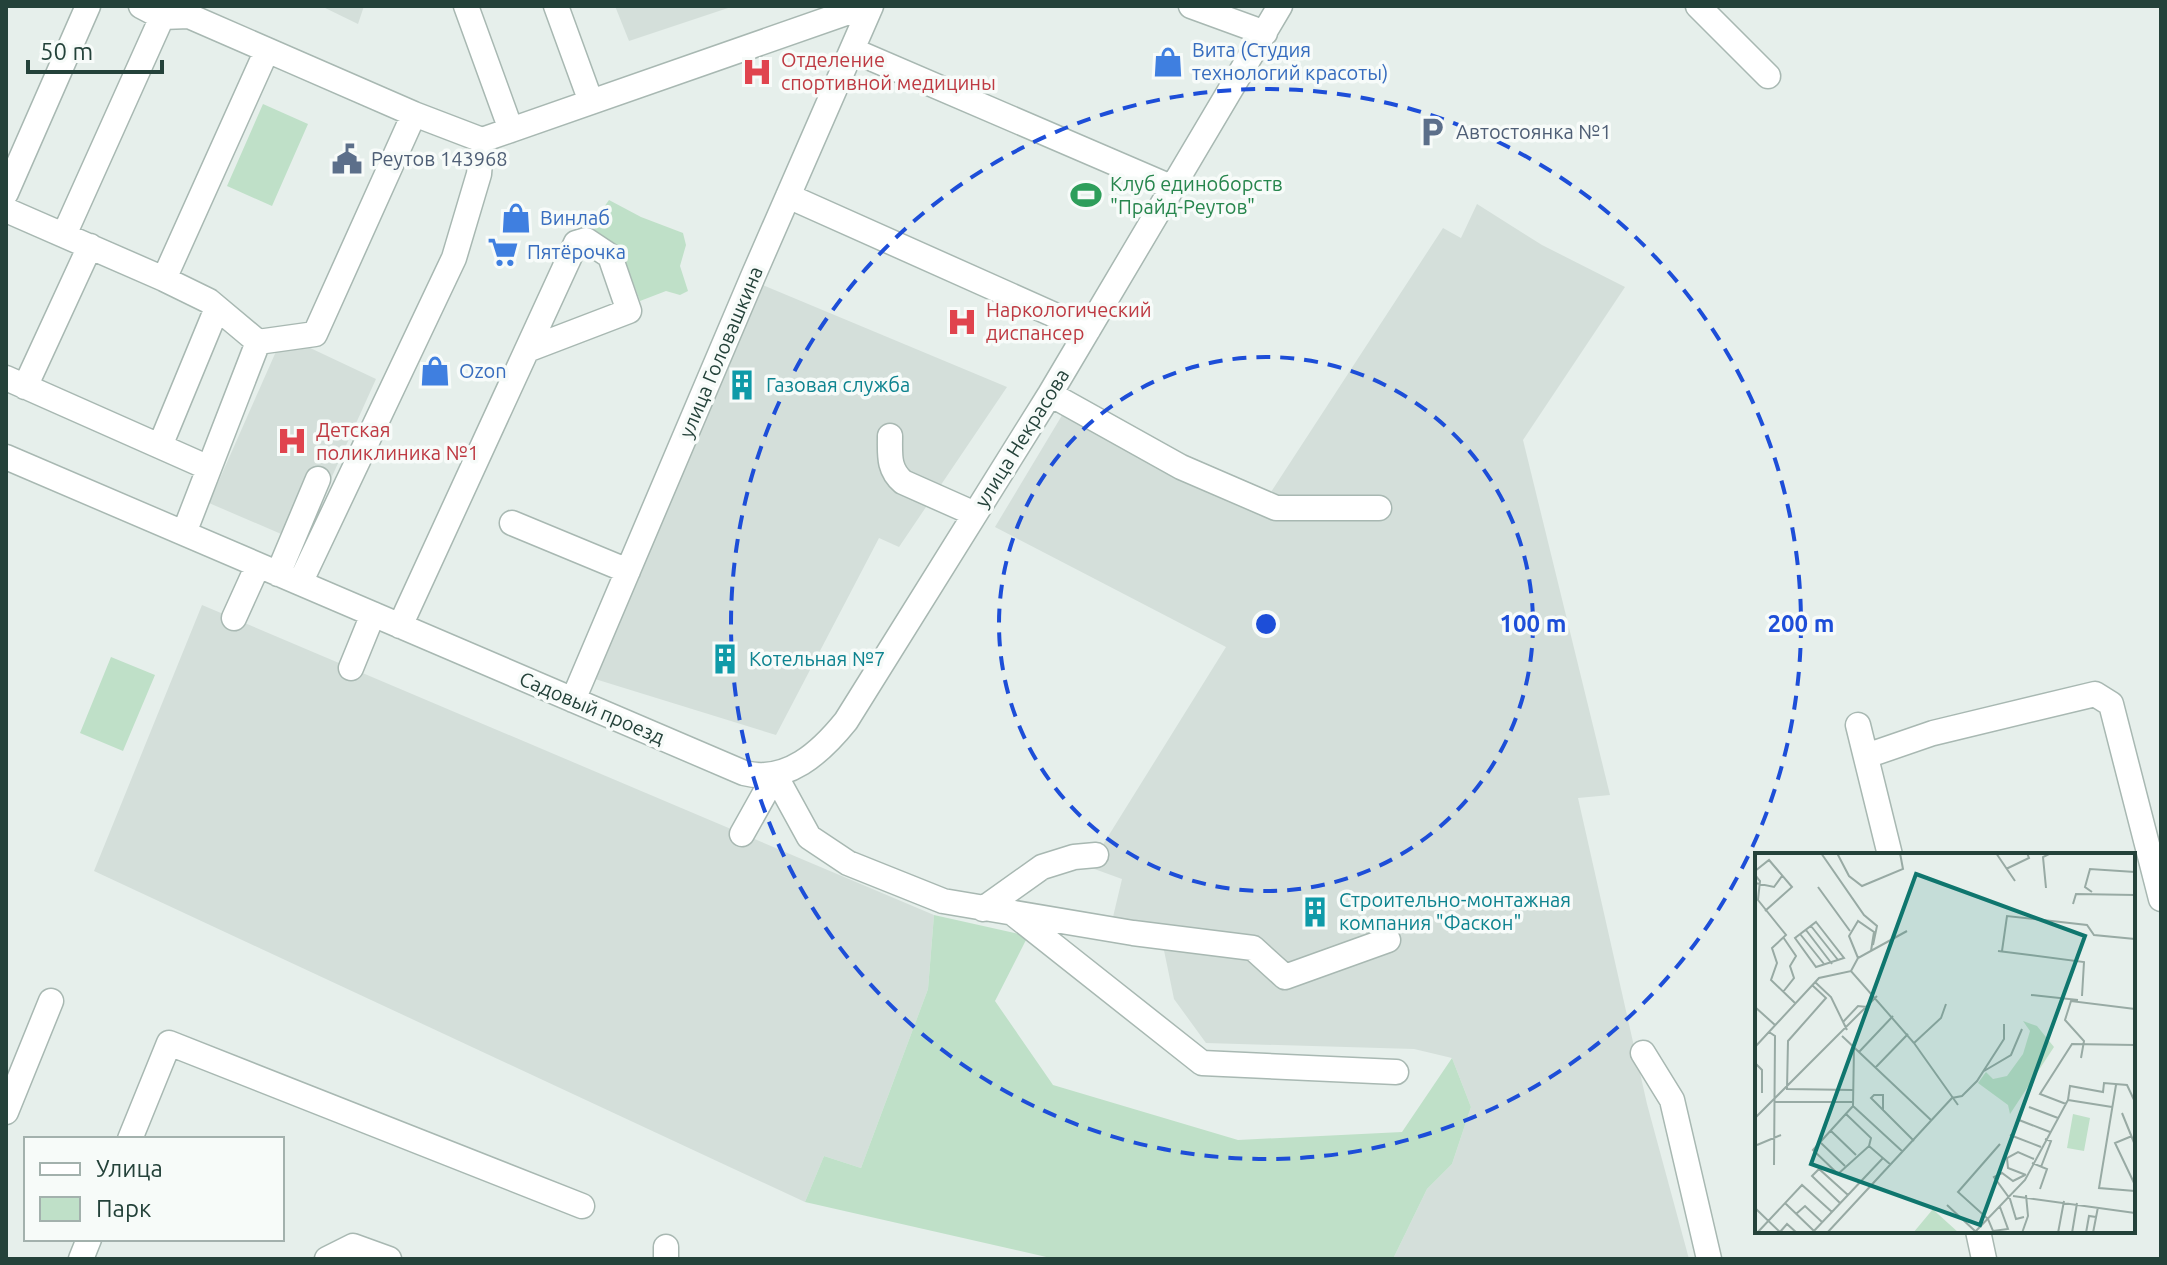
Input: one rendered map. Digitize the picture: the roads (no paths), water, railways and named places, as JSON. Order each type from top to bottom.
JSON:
[{"type":"street","points":[[6,193],[88,6]]},
{"type":"street","points":[[466,6],[511,130]]},
{"type":"street","points":[[556,6],[591,102]]},
{"type":"street","points":[[64,235],[151,11],[189,16],[414,114],[482,140],[868,6]]},
{"type":"street","name":"улица Головашкина","points":[[573,700],[598,656],[628,571],[852,50],[868,6]]},
{"type":"street","points":[[1191,6],[1265,33]]},
{"type":"street","name":"улица Некрасова","points":[[775,775],[802,763],[824,748],[846,721],[1050,394],[1173,188],[1239,98],[1265,33],[1280,6]]},
{"type":"street","points":[[1698,6],[1768,76]]},
{"type":"street","points":[[164,279],[267,50]]},
{"type":"street","points":[[852,50],[1173,188]]},
{"type":"street","points":[[6,210],[164,279],[217,308],[258,342],[315,334],[414,114]]},
{"type":"street","points":[[234,618],[279,574],[454,258],[479,174],[482,140]]},
{"type":"street","points":[[788,196],[1088,330]]},
{"type":"street","points":[[400,626],[576,243],[586,240],[605,251],[614,262],[629,311],[527,350]]},
{"type":"street","points":[[90,246],[16,382],[209,468]]},
{"type":"street","points":[[160,446],[217,308]]},
{"type":"street","points":[[184,533],[258,342]]},
{"type":"street","points":[[1050,394],[1181,467],[1276,508],[1379,508]]},
{"type":"street","points":[[890,436],[889,456],[893,474],[903,482],[975,514]]},
{"type":"street","name":"Садовый проезд","points":[[6,457],[744,773],[760,777],[775,775]]},
{"type":"street","points":[[279,574],[318,479]]},
{"type":"street","points":[[512,523],[628,571]]},
{"type":"street","points":[[351,668],[373,614]]},
{"type":"street","points":[[1866,756],[1933,733],[2095,694],[2111,704],[2161,899]]},
{"type":"street","points":[[1858,725],[1890,853]]},
{"type":"street","points":[[742,834],[775,775]]},
{"type":"street","points":[[775,775],[809,837],[848,863],[943,901],[1161,937],[1253,948],[1285,977],[1388,940]]},
{"type":"street","points":[[983,909],[1042,867],[1074,857],[1096,855]]},
{"type":"street","points":[[1014,914],[1202,1063],[1396,1072]]},
{"type":"street","points":[[6,1112],[51,1001]]},
{"type":"street","points":[[131,1137],[169,1043],[582,1206]]},
{"type":"street","points":[[1643,1053],[1672,1100],[1709,1259]]},
{"type":"street","points":[[1978,1233],[1984,1259]]},
{"type":"street","points":[[327,1259],[353,1246],[389,1259]]},
{"type":"place","name":"Вита (Студия технологий красоты)","points":[[1168,62]]},
{"type":"place","name":"Отделение спортивной медицины","points":[[757,72]]},
{"type":"place","name":"Автостоянка №1","points":[[1432,132]]},
{"type":"place","name":"Реутов 143968","points":[[347,159]]},
{"type":"place","name":"Клуб единоборств \"Прайд-Реутов\"","points":[[1086,195]]},
{"type":"place","name":"Винлаб","points":[[516,218]]},
{"type":"place","name":"Пятёрочка","points":[[503,252]]},
{"type":"place","name":"Наркологический диспансер","points":[[962,322]]},
{"type":"place","name":"Ozon","points":[[435,371]]},
{"type":"place","name":"Газовая служба","points":[[742,385]]},
{"type":"place","name":"Детская поликлиника №1","points":[[292,441]]},
{"type":"place","name":"Котельная №7","points":[[725,659]]},
{"type":"place","name":"Строительно-монтажная компания \"Фаскон\"","points":[[1315,912]]}]
